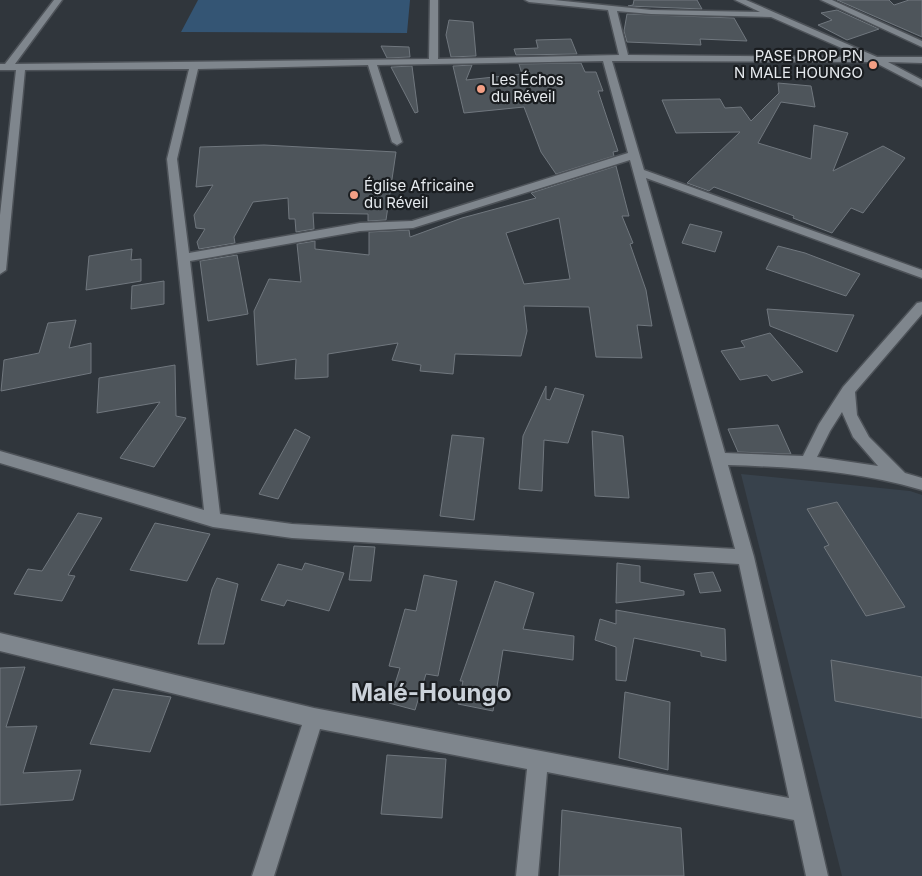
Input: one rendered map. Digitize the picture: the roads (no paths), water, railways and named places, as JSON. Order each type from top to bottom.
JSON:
[{"type":"street","points":[[4,67],[58,0]]},
{"type":"street","points":[[433,61],[434,0]]},
{"type":"street","points":[[529,0],[557,1],[651,12],[770,15]]},
{"type":"street","points":[[739,0],[874,59],[922,84]]},
{"type":"street","points":[[825,0],[922,44]]},
{"type":"street","points":[[612,8],[624,58]]},
{"type":"street","points":[[4,67],[194,66],[607,58],[922,60]]},
{"type":"street","points":[[607,58],[746,557],[817,876]]},
{"type":"street","points":[[371,62],[397,142]]},
{"type":"street","points":[[194,66],[172,158],[213,520]]},
{"type":"street","points":[[0,270],[21,68]]},
{"type":"street","points":[[0,144],[13,142]]},
{"type":"street","points":[[182,258],[360,227],[413,224],[634,155]]},
{"type":"street","points":[[639,172],[922,274]]},
{"type":"street","points":[[807,462],[824,428],[848,391],[922,306]]},
{"type":"street","points":[[848,391],[850,415],[862,438],[900,476]]},
{"type":"street","points":[[0,456],[213,520],[292,531],[746,557]]},
{"type":"street","points":[[719,459],[807,462],[900,476],[922,484]]},
{"type":"street","points":[[0,642],[314,718],[803,811]]},
{"type":"street","points":[[263,876],[314,718]]},
{"type":"street","points":[[527,876],[538,760]]},
{"type":"place","name":"PASE DROP PN N MALE HOUNGO","points":[[873,65]]},
{"type":"place","name":"Les Échos du Réveil","points":[[481,89]]},
{"type":"place","name":"Église Africaine du Réveil","points":[[354,195]]},
{"type":"district","name":"Malé-Houngo","points":[[431,693]]}]
